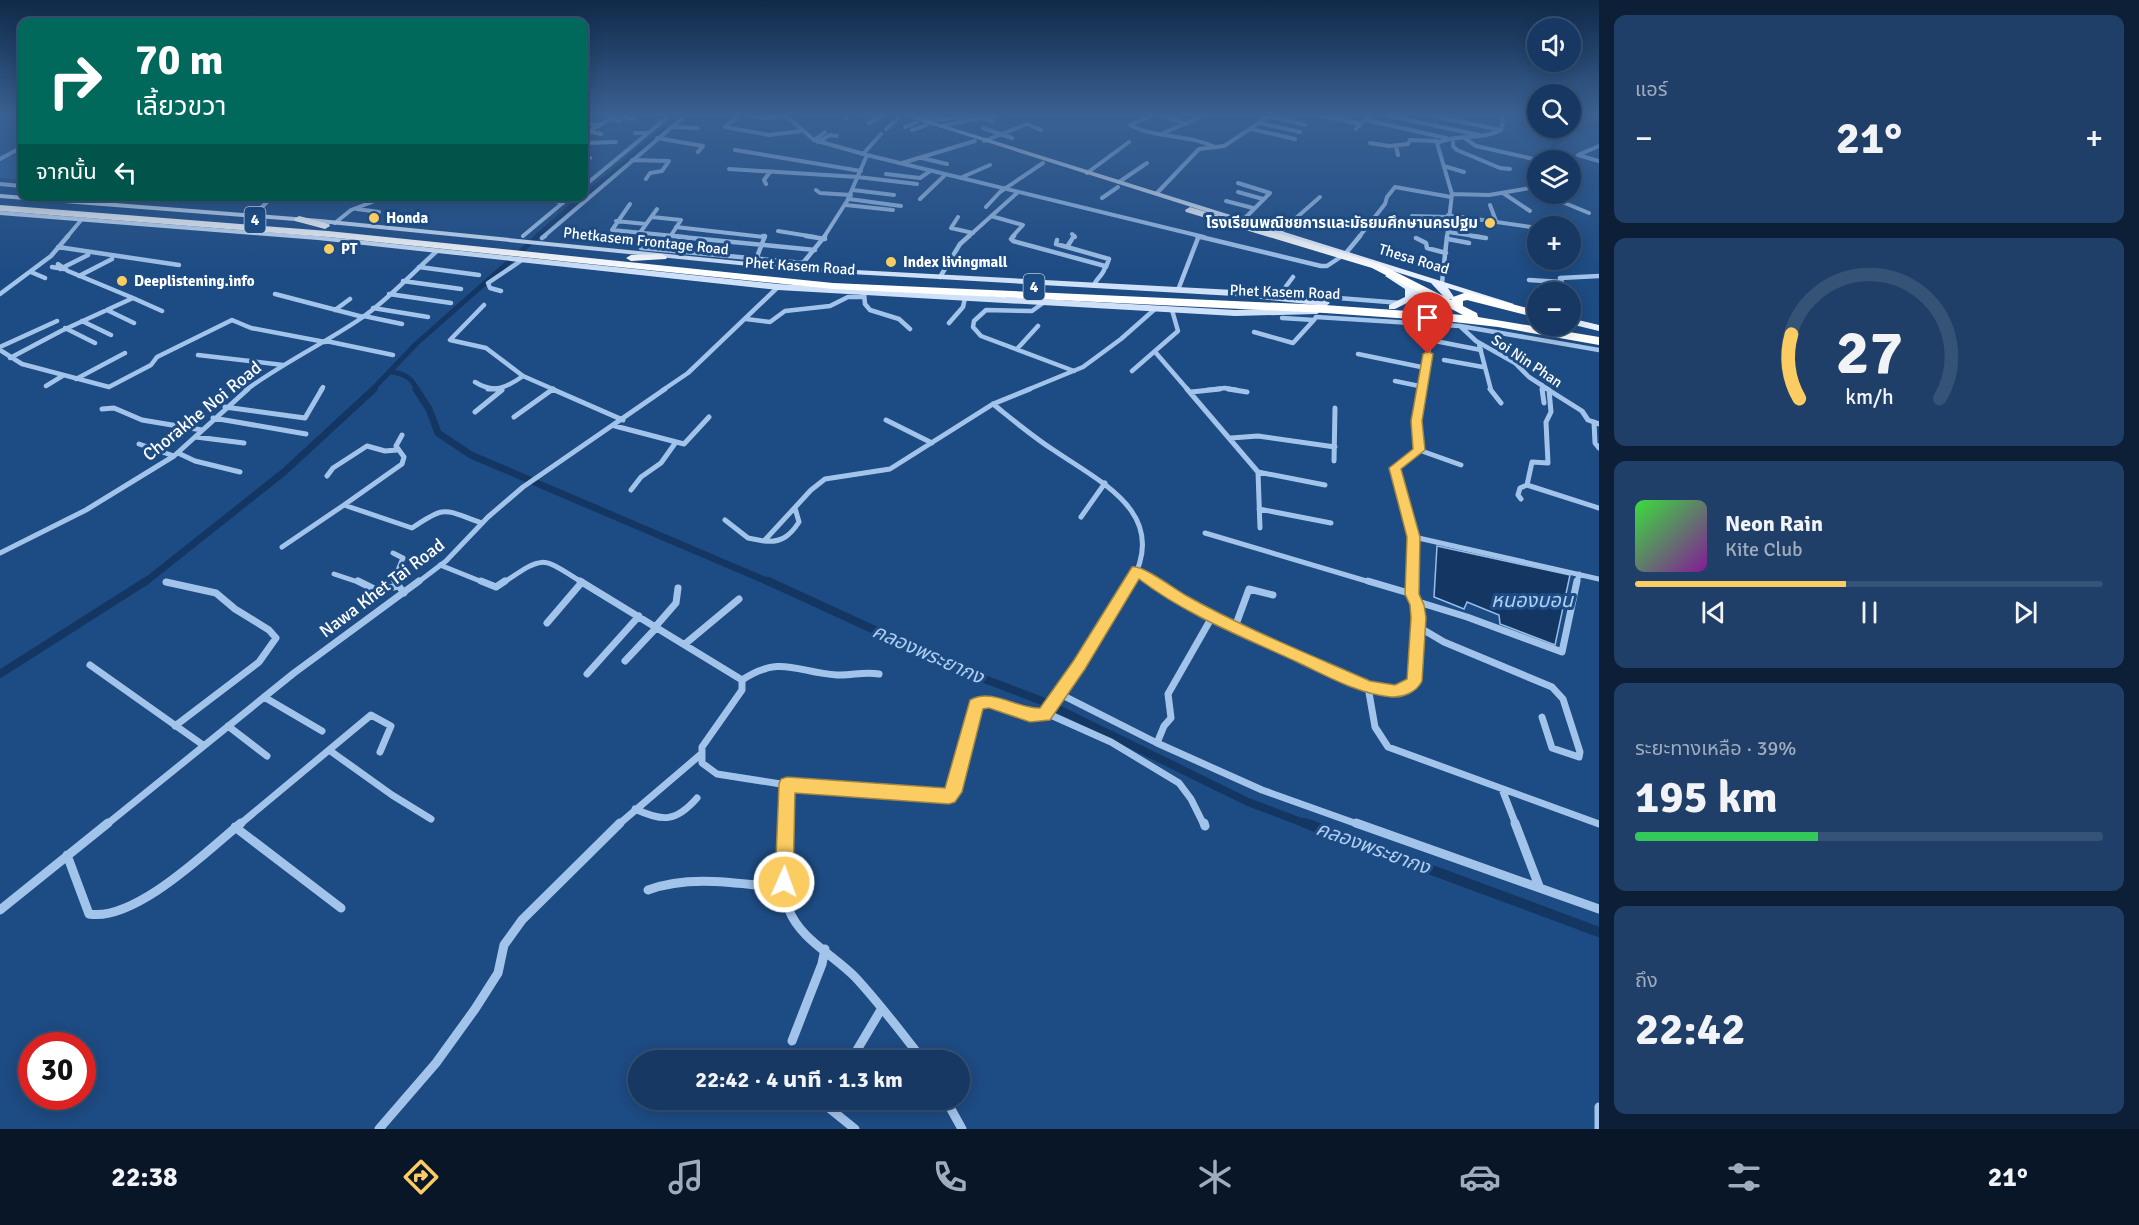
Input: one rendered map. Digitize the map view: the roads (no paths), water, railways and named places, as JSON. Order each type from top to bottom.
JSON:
[{"type":"highway","name":"Phet Kasem Road","points":[[0,201],[330,224],[509,246],[526,253],[619,265],[794,283],[1320,312],[1396,305],[1527,315]]},
{"type":"highway","name":"Phet Kasem Road","points":[[0,208],[509,246]]},
{"type":"highway","points":[[1190,210],[1390,272],[1457,318],[1599,348]]},
{"type":"highway","points":[[299,219],[330,224]]},
{"type":"highway","points":[[631,258],[652,252]]},
{"type":"highway","name":"Phet Kasem Road","points":[[526,253],[631,258],[761,271],[1349,315],[1424,319],[1457,318],[1498,322],[1599,341]]},
{"type":"highway","points":[[573,265],[619,265]]},
{"type":"highway","points":[[894,280],[918,284],[952,285],[957,288],[952,292]]},
{"type":"highway","points":[[1457,318],[1457,299],[1467,296],[1527,313]]},
{"type":"highway","points":[[1581,325],[1599,331]]},
{"type":"highway","points":[[1581,329],[1599,331]]},
{"type":"main road","name":"Thesa Road","points":[[1062,168],[1080,172]]},
{"type":"main road","name":"Thesa Road","points":[[1066,168],[1190,210]]},
{"type":"main road","name":"Thesa Road","points":[[1119,185],[1157,193],[1243,220],[1344,256],[1410,288],[1410,298],[1396,305]]},
{"type":"main road","name":"4","points":[[0,196],[18,197]]},
{"type":"main road","name":"4","points":[[64,201],[299,219]]},
{"type":"main road","name":"Phetkasem Frontage Road","points":[[0,213],[285,235],[437,251],[509,246],[526,253],[573,265],[864,295],[965,298],[1235,313],[1320,312]]},
{"type":"main road","name":"Phetkasem Frontage Road","points":[[526,253],[652,252],[940,277],[1283,297],[1306,299],[1320,312]]},
{"type":"main road","name":"Thesa Road","points":[[1344,256],[1442,283],[1527,313]]},
{"type":"main road","points":[[1410,288],[1434,298],[1449,297],[1445,290],[1428,279]]},
{"type":"street","points":[[588,183],[606,168]]},
{"type":"street","points":[[588,197],[623,168]]},
{"type":"street","points":[[646,179],[650,173],[663,171],[665,168]]},
{"type":"street","points":[[853,168],[862,169]]},
{"type":"street","points":[[857,168],[862,169]]},
{"type":"street","points":[[889,168],[885,176],[920,178],[930,171]]},
{"type":"street","points":[[917,168],[1198,238],[1321,266],[1327,266],[1344,256],[1385,204],[1386,197],[1395,187],[1451,195],[1503,193],[1527,189]]},
{"type":"street","points":[[960,179],[984,168]]},
{"type":"street","points":[[986,207],[1004,189],[1035,168]]},
{"type":"street","points":[[1080,172],[1087,168]]},
{"type":"street","points":[[1102,198],[1141,168]]},
{"type":"street","points":[[1157,193],[1181,168]]},
{"type":"street","points":[[1442,283],[1451,195],[1444,168]]},
{"type":"street","points":[[1450,168],[1464,172]]},
{"type":"street","points":[[1501,168],[1510,170]]},
{"type":"street","points":[[729,169],[858,177],[917,184]]},
{"type":"street","points":[[801,266],[825,239],[846,206],[862,169]]},
{"type":"street","points":[[766,184],[764,180],[770,172]]},
{"type":"street","points":[[789,179],[794,173]]},
{"type":"street","points":[[920,199],[945,175]]},
{"type":"street","points":[[1238,183],[1270,192],[1243,220]]},
{"type":"street","points":[[0,184],[18,186]]},
{"type":"street","points":[[816,190],[820,193],[901,206]]},
{"type":"street","points":[[853,190],[894,195]]},
{"type":"street","points":[[1238,192],[1263,199]]},
{"type":"street","points":[[940,277],[958,246],[1017,193]]},
{"type":"street","points":[[1503,193],[1530,211]]},
{"type":"street","points":[[1280,232],[1320,196]]},
{"type":"street","points":[[103,204],[108,201]]},
{"type":"street","points":[[253,216],[268,201]]},
{"type":"street","points":[[557,201],[564,203]]},
{"type":"street","points":[[542,238],[583,201]]},
{"type":"street","points":[[1227,201],[1253,208]]},
{"type":"street","points":[[330,224],[353,208],[372,202]]},
{"type":"street","points":[[509,246],[564,203]]},
{"type":"street","points":[[630,204],[616,221],[612,230],[815,250]]},
{"type":"street","points":[[1567,204],[1588,213]]},
{"type":"street","points":[[1490,205],[1496,221]]},
{"type":"street","points":[[846,206],[893,210]]},
{"type":"street","points":[[353,208],[379,212]]},
{"type":"street","points":[[639,234],[657,209]]},
{"type":"street","points":[[991,216],[1023,225],[1011,239],[1013,241],[1106,267]]},
{"type":"street","points":[[1412,216],[1448,216],[1527,226]]},
{"type":"street","points":[[652,217],[681,220],[652,252]]},
{"type":"street","points":[[958,217],[951,228],[973,233]]},
{"type":"street","points":[[0,294],[44,262],[82,219]]},
{"type":"street","points":[[616,221],[646,224]]},
{"type":"street","points":[[676,227],[765,236],[755,262]]},
{"type":"street","points":[[704,258],[718,231]]},
{"type":"street","points":[[778,231],[825,239]]},
{"type":"street","points":[[1449,232],[1486,238]]},
{"type":"street","points":[[1067,247],[1075,237],[1072,234]]},
{"type":"street","points":[[1178,290],[1198,238]]},
{"type":"street","points":[[1416,238],[1426,243],[1427,248],[1446,253]]},
{"type":"street","points":[[1448,239],[1469,243]]},
{"type":"street","points":[[1057,240],[1055,243],[1110,260],[1094,285]]},
{"type":"street","points":[[58,247],[179,265]]},
{"type":"street","name":"Chorakhe Noi Road","points":[[0,552],[86,510],[176,454],[225,407],[262,378],[363,317],[437,251]]},
{"type":"street","points":[[501,291],[490,288],[488,283],[526,253]]},
{"type":"street","points":[[58,267],[88,255]]},
{"type":"street","points":[[79,276],[112,259]]},
{"type":"street","points":[[44,262],[162,311]]},
{"type":"street","points":[[418,267],[479,275]]},
{"type":"street","points":[[31,272],[45,278]]},
{"type":"street","points":[[1529,280],[1561,282],[1560,278],[1564,277],[1599,276]]},
{"type":"street","points":[[1283,297],[1284,289],[1293,277]]},
{"type":"street","points":[[403,281],[460,289]]},
{"type":"street","points":[[0,286],[10,288]]},
{"type":"street","name":"Nawa Khet Tai Road","points":[[1,908],[264,697],[440,565],[482,523],[523,487],[688,374],[778,287]]},
{"type":"street","points":[[275,294],[363,317],[402,324]]},
{"type":"street","points":[[389,294],[451,303]]},
{"type":"street","points":[[746,319],[768,322],[789,310],[830,306],[848,297],[864,295],[869,310],[901,320],[908,324],[909,329]]},
{"type":"street","points":[[1306,299],[1313,296],[1396,305]]},
{"type":"street","points":[[10,358],[65,328],[133,298]]},
{"type":"street","points":[[949,323],[963,307],[965,298]]},
{"type":"street","points":[[335,310],[350,299]]},
{"type":"street","points":[[1043,303],[1032,311],[986,310],[974,321],[973,327],[981,336],[1074,372]]},
{"type":"street","points":[[484,305],[450,340],[486,348],[523,376],[623,420]]},
{"type":"street","points":[[373,308],[428,316]]},
{"type":"street","points":[[764,541],[826,478],[886,471],[993,404],[1074,372],[1121,339],[1155,309]]},
{"type":"street","points":[[107,310],[134,323]]},
{"type":"street","points":[[1132,371],[1156,353],[1178,331],[1172,310]]},
{"type":"street","points":[[1282,318],[1320,312]]},
{"type":"street","points":[[1254,332],[1293,343],[1320,312]]},
{"type":"street","points":[[1457,318],[1599,348]]},
{"type":"street","name":"Soi Nin Phan","points":[[1457,318],[1479,343],[1515,363],[1529,377],[1582,411],[1594,422]]},
{"type":"street","points":[[1419,450],[1416,421],[1424,387],[1430,341],[1424,319]]},
{"type":"street","points":[[57,321],[0,349],[10,358],[28,366],[75,380],[112,387],[151,365],[157,357],[232,320],[250,327],[393,355]]},
{"type":"street","points":[[82,321],[111,335]]},
{"type":"street","points":[[1017,349],[1038,326]]},
{"type":"street","points":[[65,328],[95,343]]},
{"type":"street","points":[[1435,341],[1481,350]]},
{"type":"street","points":[[1479,343],[1485,380],[1493,395],[1501,403]]},
{"type":"street","points":[[75,380],[125,353]]},
{"type":"street","points":[[1156,353],[1258,472],[1260,528]]},
{"type":"street","points":[[1358,354],[1426,368]]},
{"type":"street","points":[[198,356],[284,365]]},
{"type":"street","points":[[1444,360],[1483,367]]},
{"type":"street","points":[[46,386],[64,375]]},
{"type":"street","points":[[475,412],[523,376]]},
{"type":"street","points":[[1395,381],[1424,387]]},
{"type":"street","points":[[475,382],[488,388],[502,390]]},
{"type":"street","points":[[1542,385],[1544,404]]},
{"type":"street","points":[[225,407],[304,418],[312,409],[323,387]]},
{"type":"street","points":[[1191,392],[1225,388],[1247,392]]},
{"type":"street","points":[[514,417],[553,389]]},
{"type":"street","points":[[1527,485],[1532,462],[1548,463],[1546,422],[1551,412],[1549,390]]},
{"type":"street","points":[[440,565],[496,587],[526,565],[542,560],[549,562],[742,680],[744,685],[742,690],[702,747],[700,755],[702,763],[717,774],[787,784],[949,796],[953,792],[976,705],[989,702],[1038,717],[1047,712],[1137,570],[1143,546],[1142,527],[1125,500],[1105,483],[1058,453],[993,404]]},
{"type":"street","points":[[102,410],[114,408],[142,420],[202,430]]},
{"type":"street","points":[[1334,461],[1335,408]]},
{"type":"street","points":[[615,426],[686,443],[709,417]]},
{"type":"street","points":[[213,418],[306,434]]},
{"type":"street","points":[[886,420],[932,443]]},
{"type":"street","points":[[1594,422],[1595,443],[1599,447]]},
{"type":"street","points":[[282,547],[402,464],[404,457],[397,450],[397,443],[402,435]]},
{"type":"street","points":[[1231,438],[1258,436],[1335,447]]},
{"type":"street","points":[[196,437],[244,443]]},
{"type":"street","points":[[631,490],[641,477],[661,464],[676,442]]},
{"type":"street","points":[[139,444],[240,472]]},
{"type":"street","points":[[327,476],[333,468],[367,446],[385,451],[397,450]]},
{"type":"street","points":[[1419,450],[1461,465]]},
{"type":"street","points":[[1137,570],[1157,586],[1212,617],[1368,687],[1395,692],[1405,688],[1415,681],[1418,609],[1413,598],[1414,537],[1395,468],[1419,450]]},
{"type":"street","points":[[1258,472],[1325,485]]},
{"type":"street","points":[[1081,517],[1105,483]]},
{"type":"street","points":[[1521,499],[1518,495],[1520,488],[1527,485],[1599,508]]},
{"type":"street","points":[[344,505],[412,528],[434,513],[445,510],[482,523]]},
{"type":"street","points":[[725,520],[751,540],[777,542],[789,536],[799,522],[795,508]]},
{"type":"street","points":[[1259,509],[1331,524]]},
{"type":"street","points":[[1205,533],[1413,598],[1562,652],[1579,574]]},
{"type":"street","points":[[1414,537],[1599,579]]},
{"type":"street","points":[[393,553],[403,558],[395,574],[397,586],[404,593]]},
{"type":"street","points":[[334,574],[356,580],[378,590],[397,586]]},
{"type":"street","points":[[166,582],[216,593],[235,609],[269,630],[276,638],[259,662],[175,726]]},
{"type":"street","points":[[547,623],[582,582]]},
{"type":"street","points":[[625,661],[676,603],[678,588]]},
{"type":"street","points":[[1235,627],[1249,589],[1273,595]]},
{"type":"street","points":[[685,644],[739,599]]},
{"type":"street","points":[[587,674],[639,616]]},
{"type":"street","points":[[1156,742],[1171,718],[1168,694],[1212,617]]},
{"type":"street","points":[[1418,626],[1444,642],[1552,687],[1563,699],[1580,752],[1579,757],[1552,748],[1542,717]]},
{"type":"street","points":[[90,665],[203,745]]},
{"type":"street","points":[[742,680],[757,670],[778,666],[800,667],[838,675],[864,671],[879,674]]},
{"type":"street","points":[[1368,687],[1375,731],[1379,740],[1388,747],[1599,824]]},
{"type":"street","points":[[1058,696],[1232,778],[1302,806],[1539,886],[1599,909]]},
{"type":"street","points":[[264,697],[322,731]]},
{"type":"street","points":[[1047,712],[1111,742],[1179,783],[1191,799],[1205,826]]},
{"type":"street","points":[[67,855],[86,910],[92,916],[98,915],[150,896],[165,886],[371,716],[382,719],[391,726],[380,752]]},
{"type":"street","points":[[228,726],[267,756]]},
{"type":"street","points":[[328,750],[431,819]]},
{"type":"street","points":[[379,1129],[436,1063],[485,996],[498,973],[504,945],[511,933],[569,870],[635,809],[700,755]]},
{"type":"street","points":[[787,784],[785,888],[787,905],[795,922],[846,967],[915,1050]]},
{"type":"street","points":[[1502,789],[1539,886]]},
{"type":"street","points":[[635,809],[656,818],[673,818],[687,810],[698,798]]},
{"type":"street","points":[[235,827],[341,908]]},
{"type":"street","points":[[648,890],[670,882],[785,888]]},
{"type":"street","points":[[792,1041],[822,964],[825,950]]},
{"type":"street","points":[[857,1050],[882,1008]]},
{"type":"street","points":[[1599,1107],[1599,1129]]},
{"type":"street","points":[[831,1110],[855,1129]]},
{"type":"street","points":[[952,1110],[962,1129]]},
{"type":"water","name":"หนองบอน","points":[[1437,546],[1570,575],[1555,645],[1500,624],[1499,615],[1467,602],[1464,609],[1434,597]]},
{"type":"waterway","points":[[588,193],[618,168]]},
{"type":"waterway","points":[[536,237],[577,201]]},
{"type":"waterway","points":[[372,390],[416,344],[538,236]]},
{"type":"waterway","name":"คลองพระยากง","points":[[392,372],[407,377],[417,390]]},
{"type":"waterway","points":[[144,583],[284,472],[374,389]]},
{"type":"waterway","name":"คลองพระยากง","points":[[416,389],[429,409],[438,433],[471,455],[771,583]]},
{"type":"waterway","points":[[0,674],[146,581]]},
{"type":"waterway","name":"คลองพระยากง","points":[[768,581],[966,672],[1042,701],[1248,802],[1309,825]]},
{"type":"waterway","name":"คลองพระยากง","points":[[1305,823],[1599,932]]},
{"type":"place","name":"Honda","points":[[374,218]]},
{"type":"place","name":"โรงเรียนพณิชยการและมัธยมศึกษานครปฐม","points":[[1490,223]]},
{"type":"place","name":"PT","points":[[329,249]]},
{"type":"place","name":"Index livingmall","points":[[891,262]]},
{"type":"place","name":"Deeplistening.info","points":[[122,281]]}]
